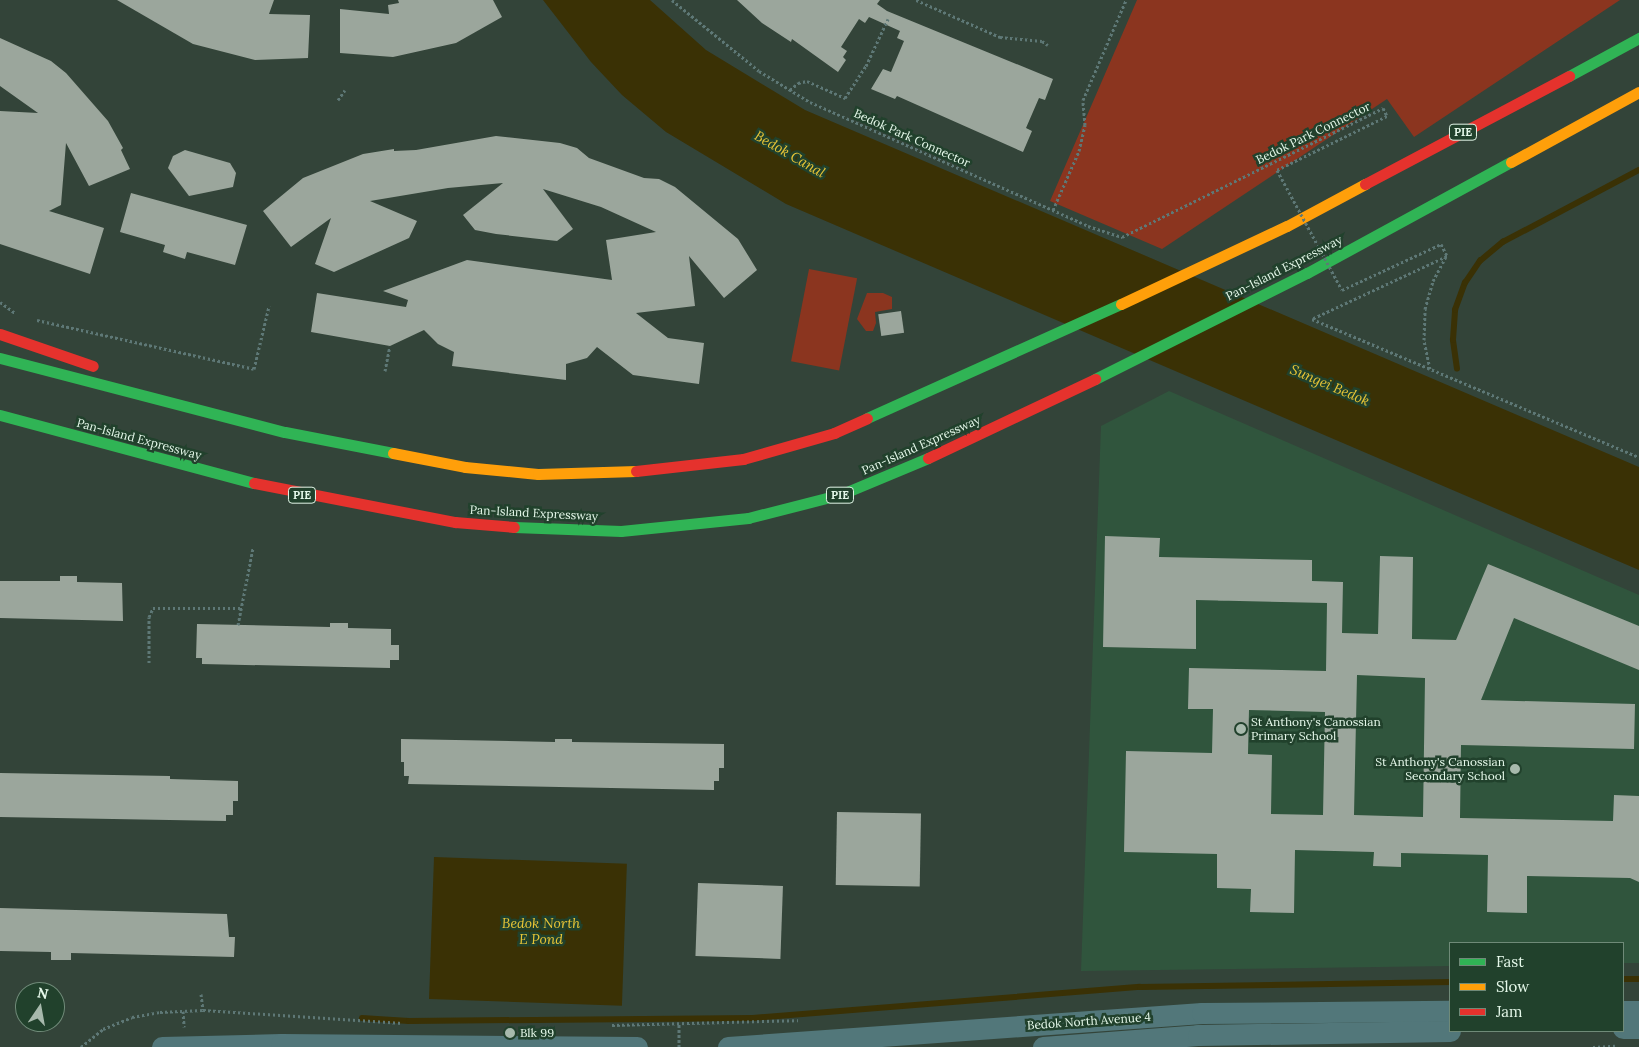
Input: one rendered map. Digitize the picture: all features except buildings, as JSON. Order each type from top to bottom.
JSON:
[{"type":"highway","name":"PIE","points":[[0,358],[285,432],[398,456],[502,471],[613,474],[691,468],[743,459],[834,433],[1042,341],[1287,226],[1639,38]]},
{"type":"highway","name":"Pan-Island Expressway","points":[[0,414],[50,430],[279,490],[382,511],[506,527],[621,531],[748,518],[842,494],[891,475],[1099,377],[1307,273],[1639,92]]},
{"type":"highway","points":[[0,334],[109,372]]},
{"type":"highway","points":[[127,378],[285,432]]},
{"type":"highway","points":[[16,434],[50,430]]},
{"type":"street","points":[[1624,1011],[1639,1011]]},
{"type":"street","name":"Bedok North Avenue 4","points":[[728,1047],[1202,1013],[1449,1012]]},
{"type":"street","points":[[1624,1028],[1639,1028]]},
{"type":"street","name":"Bedok North Avenue 4","points":[[1043,1047],[1198,1035],[1449,1030]]},
{"type":"street","points":[[162,1047],[272,1044],[637,1047]]},
{"type":"path","name":"Bedok Park Connector","points":[[672,0],[715,38],[810,102],[1053,210],[1122,237],[1383,108],[1387,116],[1277,170],[1342,290],[1441,244],[1447,256]]},
{"type":"path","points":[[916,0],[1000,37],[1042,40],[1048,45]]},
{"type":"path","points":[[1053,210],[1079,151],[1085,125],[1083,100],[1126,0]]},
{"type":"path","points":[[790,90],[798,82],[807,81],[846,98],[866,66],[888,19]]},
{"type":"path","points":[[338,100],[345,90]]},
{"type":"path","points":[[1430,370],[1424,340],[1425,309],[1433,281],[1447,256]]},
{"type":"path","points":[[1447,256],[1312,319],[1639,458]]},
{"type":"path","points":[[0,302],[23,317]]},
{"type":"path","points":[[31,319],[254,369],[269,306]]},
{"type":"path","points":[[385,371],[390,346]]},
{"type":"path","points":[[238,625],[253,548]]},
{"type":"path","points":[[149,663],[148,617],[153,608],[241,608]]},
{"type":"path","points":[[201,994],[203,1010]]},
{"type":"path","points":[[81,1047],[104,1029],[132,1017],[203,1010],[410,1024]]},
{"type":"path","points":[[610,1025],[804,1020]]},
{"type":"path","points":[[679,1023],[679,1047]]},
{"type":"shaded area","points":[[1137,0],[1620,0],[1414,137],[1387,99],[1162,249],[1050,201]]},
{"type":"shaded area","points":[[809,269],[857,278],[839,371],[791,361]]},
{"type":"shaded area","points":[[867,293],[883,293],[892,297],[892,309],[875,312],[876,323],[873,331],[866,331],[857,319]]},
{"type":"shaded area","name":"St Anthony's Canossian Primary School","points":[[1169,391],[1639,595],[1639,963],[1624,963],[1624,942],[1449,942],[1449,966],[1081,971],[1101,426]]},
{"type":"water","points":[[543,0],[650,0],[706,50],[805,110],[1639,467],[1639,570],[786,204],[666,132],[622,95],[591,62]]},
{"type":"water","name":"Bedok North E Pond","points":[[434,857],[627,864],[622,1006],[429,999]]},
{"type":"waterway","points":[[1457,369],[1453,340],[1455,310],[1465,283],[1480,261],[1503,242],[1639,170]]},
{"type":"waterway","points":[[1624,979],[1639,979]]},
{"type":"waterway","points":[[362,1018],[409,1021],[753,1018],[1140,987],[1449,982]]},
{"type":"traffic: fast","points":[[1569,76],[1639,38]]},
{"type":"traffic: fast","points":[[1095,379],[1307,273],[1511,162]]},
{"type":"traffic: fast","points":[[867,418],[1121,304]]},
{"type":"traffic: fast","points":[[0,358],[285,432],[393,453]]},
{"type":"traffic: fast","points":[[0,415],[254,483]]},
{"type":"traffic: fast","points":[[514,527],[621,531],[748,518],[842,494],[928,458]]},
{"type":"traffic: slow","points":[[1511,162],[1639,92]]},
{"type":"traffic: slow","points":[[1121,304],[1287,226],[1365,184]]},
{"type":"traffic: slow","points":[[393,453],[465,467],[538,474],[636,471]]},
{"type":"traffic: jam","points":[[1365,184],[1569,76]]},
{"type":"traffic: jam","points":[[0,334],[93,366]]},
{"type":"traffic: jam","points":[[928,458],[1095,379]]},
{"type":"traffic: jam","points":[[636,471],[743,459],[834,433],[867,418]]},
{"type":"traffic: jam","points":[[254,483],[455,522],[514,527]]},
{"type":"place","name":"St Anthony's Canossian Primary School","points":[[1241,729]]},
{"type":"place","name":"St Anthony's Canossian Secondary School","points":[[1515,769]]},
{"type":"place","name":"Blk 99","points":[[510,1033]]},
{"type":"water label","name":"Bedok Canal","points":[[790,154]]},
{"type":"water label","name":"Sungei Bedok","points":[[1330,385]]}]
